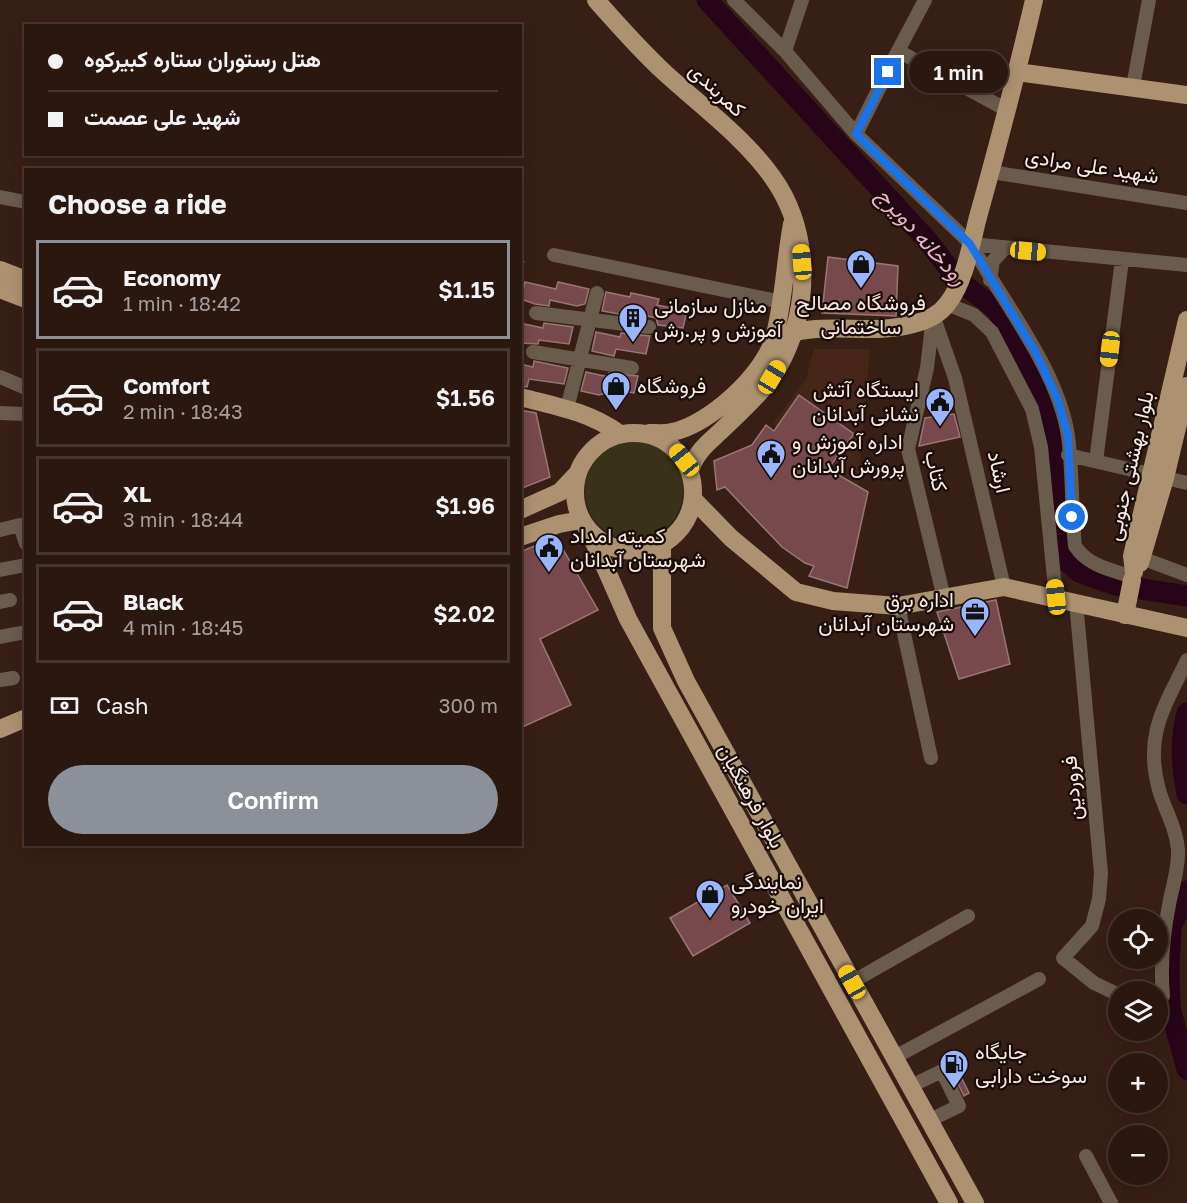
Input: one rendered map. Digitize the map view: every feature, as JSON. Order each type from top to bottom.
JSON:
[{"type":"main road","name":"کمربندی","points":[[596,0],[649,58],[741,143],[771,176],[789,206],[801,248],[804,276],[794,333],[772,377],[754,399],[694,457],[690,471]]},
{"type":"main road","points":[[773,340],[813,329],[885,329],[913,324],[945,304],[962,272],[991,172],[1034,0]]},
{"type":"main road","points":[[1018,67],[1187,88]]},
{"type":"main road","points":[[1018,67],[1187,95]]},
{"type":"main road","name":"کمربندی","points":[[643,433],[673,432],[717,410],[736,393],[762,362],[773,340],[782,302],[793,223]]},
{"type":"main road","points":[[0,270],[24,279]]},
{"type":"main road","points":[[0,289],[24,298]]},
{"type":"main road","name":"بلوار بهشتی جنوبی","points":[[1158,476],[1187,320]]},
{"type":"main road","name":"بلوار بهشتی جنوبی","points":[[1125,615],[1134,577],[1132,556],[1187,386]]},
{"type":"main road","points":[[522,397],[567,408],[603,421],[620,434]]},
{"type":"main road","points":[[522,509],[560,492],[576,475],[593,448],[605,439],[620,434],[643,433],[655,436],[676,450],[690,471],[693,498],[683,525],[662,544],[632,552],[609,546],[585,527],[575,506],[576,475]]},
{"type":"main road","points":[[693,498],[731,538],[796,592],[833,602],[898,606],[1004,587],[1187,628]]},
{"type":"main road","points":[[522,536],[559,524],[585,527]]},
{"type":"main road","name":"بلوار فرهنگیان","points":[[585,527],[628,619],[949,1203]]},
{"type":"main road","name":"بلوار فرهنگیان","points":[[662,544],[662,628],[686,681],[975,1203]]},
{"type":"main road","points":[[0,729],[24,719]]},
{"type":"main road","points":[[837,998],[854,985]]},
{"type":"street","points":[[734,0],[785,51],[856,134],[970,244],[1036,353],[1058,400],[1068,436],[1075,546],[1082,556],[1091,562],[1134,577],[1187,575]]},
{"type":"street","points":[[785,51],[802,0]]},
{"type":"street","points":[[856,134],[925,0]]},
{"type":"street","points":[[1134,81],[1149,0]]},
{"type":"street","points":[[898,51],[1007,110]]},
{"type":"street","name":"شهید علی مرادی","points":[[991,172],[1187,203]]},
{"type":"street","points":[[0,196],[24,202]]},
{"type":"street","points":[[970,244],[1187,265]]},
{"type":"street","points":[[990,280],[993,261],[1004,249]]},
{"type":"street","points":[[554,255],[782,302]]},
{"type":"street","points":[[1095,461],[1122,260]]},
{"type":"street","points":[[567,408],[597,293]]},
{"type":"street","points":[[945,304],[974,315],[992,332],[1032,409],[1041,447],[1056,597]]},
{"type":"street","name":"ارشاد","points":[[945,304],[951,367],[1004,587]]},
{"type":"street","name":"کتاب","points":[[944,598],[908,449],[945,304]]},
{"type":"street","points":[[536,313],[649,327]]},
{"type":"street","points":[[533,352],[632,368]]},
{"type":"street","points":[[927,368],[951,367]]},
{"type":"street","points":[[0,377],[24,387]]},
{"type":"street","points":[[0,413],[24,414]]},
{"type":"street","points":[[1068,455],[1187,483]]},
{"type":"street","points":[[0,530],[20,525],[24,538]]},
{"type":"street","points":[[0,570],[24,565]]},
{"type":"street","name":"فروردین","points":[[1076,602],[1101,873],[1099,899],[1092,926],[1063,958],[1094,983],[1108,989]]},
{"type":"street","points":[[898,606],[931,758]]},
{"type":"street","points":[[0,637],[24,632]]},
{"type":"street","points":[[1160,981],[1164,927],[1179,852],[1175,833],[1158,787],[1153,736],[1164,705],[1187,660]]},
{"type":"street","points":[[854,985],[968,916]]},
{"type":"street","points":[[895,1057],[1039,979]]},
{"type":"street","points":[[911,1086],[942,1071],[959,1106],[930,1120]]},
{"type":"street","points":[[1086,1156],[1107,1202]]},
{"type":"path","points":[[522,266],[524,261]]},
{"type":"shaded area","points":[[814,349],[870,349],[858,485],[773,424],[806,379]]},
{"type":"shaded area","points":[[634,442],[653,446],[669,456],[679,472],[683,491],[679,510],[669,526],[653,536],[634,540],[615,536],[599,526],[589,510],[585,491],[589,472],[599,456],[615,446]]},
{"type":"building","name":"فروشگاه مصالح ساختمانی","points":[[828,257],[898,266],[896,316],[822,313]]},
{"type":"building","points":[[525,282],[556,289],[558,282],[589,289],[585,304],[577,306],[550,300],[549,306],[535,304],[522,299]]},
{"type":"building","points":[[606,292],[630,297],[631,293],[659,299],[657,305],[687,311],[683,328],[658,325],[656,318],[625,311],[624,315],[602,311]]},
{"type":"building","points":[[522,323],[543,328],[544,323],[573,327],[569,344],[539,340],[538,344],[522,343]]},
{"type":"building","points":[[596,332],[620,337],[621,333],[650,336],[646,354],[616,349],[614,356],[592,351]]},
{"type":"building","points":[[534,361],[568,368],[564,384],[529,379],[527,387],[522,386],[522,364],[533,367]]},
{"type":"building","points":[[586,372],[609,377],[609,373],[638,376],[634,393],[604,388],[603,394],[599,395],[581,391]]},
{"type":"building","points":[[799,395],[854,434],[828,469],[868,492],[847,588],[809,576],[814,566],[805,563],[782,547],[725,487],[717,490],[714,461],[752,445],[766,425],[774,431]]},
{"type":"building","points":[[522,410],[536,413],[550,477],[522,488]]},
{"type":"building","name":"ایستگاه آتش نشانی آبدانان","points":[[954,414],[960,437],[919,446],[925,418]]},
{"type":"building","points":[[556,537],[598,610],[540,639],[571,705],[522,727],[522,551]]},
{"type":"building","name":"اداره برق شهرستان آبدانان","points":[[996,600],[1010,664],[959,679],[937,612]]},
{"type":"building","name":"نمایندگی ایران خودرو","points":[[727,885],[750,923],[693,956],[670,918]]},
{"type":"building","points":[[960,1075],[969,1093],[964,1096],[955,1078]]},
{"type":"waterway","name":"رودخانه دویرج","points":[[707,0],[927,240],[958,280],[997,310],[1044,400],[1055,435],[1063,543],[1067,562],[1079,572],[1116,585],[1187,596]]},
{"type":"waterway","name":"رودخانه دویرج","points":[[1187,713],[1182,753],[1187,794]]},
{"type":"waterway","name":"رودخانه دویرج","points":[[1187,891],[1171,927],[1169,968],[1170,1008],[1187,1069]]},
{"type":"place","name":"فروشگاه مصالح ساختمانی","points":[[861,290]]},
{"type":"place","name":"منازل سازمانی آموزش و پر.رش","points":[[633,344]]},
{"type":"place","name":"فروشگاه","points":[[616,412]]},
{"type":"place","name":"ایستگاه آتش نشانی آبدانان","points":[[940,428]]},
{"type":"place","name":"اداره آموزش و پرورش آبدانان","points":[[771,480]]},
{"type":"place","name":"کمیته امداد شهرستان آبدانان","points":[[549,574]]},
{"type":"place","name":"اداره برق شهرستان آبدانان","points":[[975,638]]},
{"type":"place","name":"نمایندگی ایران خودرو","points":[[710,920]]},
{"type":"place","name":"جایگاه سوخت دارابی","points":[[954,1090]]},
{"type":"route","points":[[888,72],[856,134],[970,244],[1036,353],[1058,400],[1068,436],[1072,517]]}]
